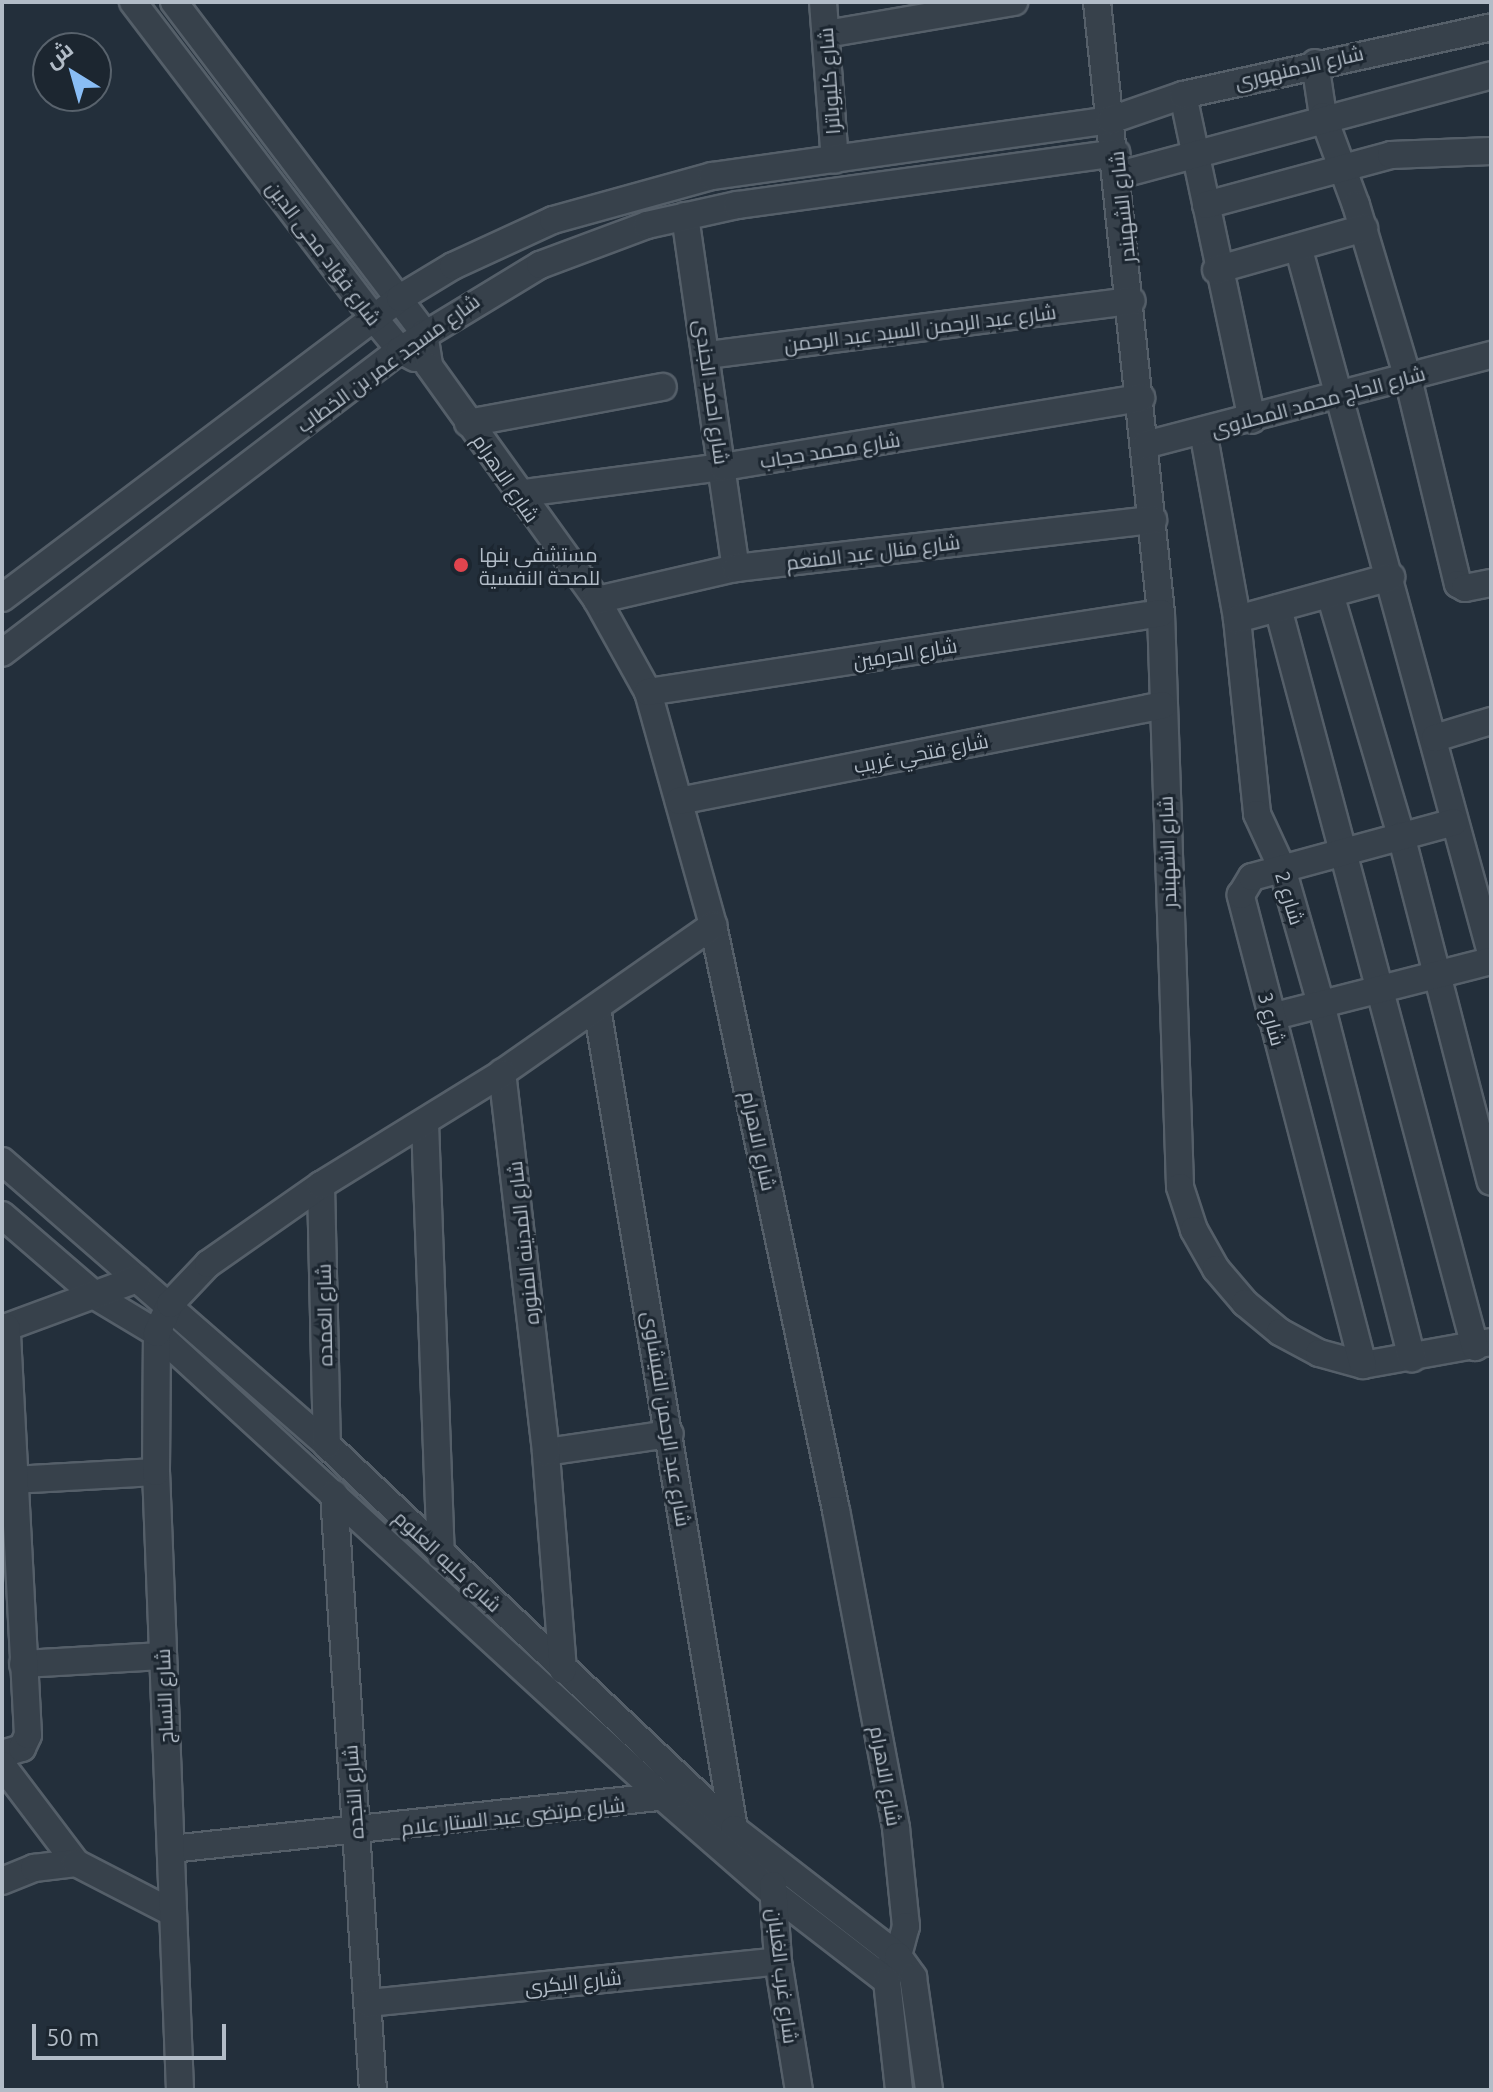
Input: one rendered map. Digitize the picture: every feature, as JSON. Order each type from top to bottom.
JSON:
[{"type":"street","name":"شارع فؤاد محى الدين","points":[[133,2],[373,317],[400,350],[429,366]]},
{"type":"street","name":"شارع فؤاد محى الدين","points":[[174,2],[400,298],[424,333],[429,366]]},
{"type":"street","name":"شارع كليوباترا","points":[[823,2],[835,160]]},
{"type":"street","points":[[826,34],[1014,2]]},
{"type":"street","name":"شارع الشهبندر","points":[[1097,2],[1132,301],[1161,613],[1180,1187],[1209,1256],[1245,1303],[1306,1346],[1363,1365],[1483,1345]]},
{"type":"street","name":"شارع الدمنهورى","points":[[1111,120],[1183,95],[1315,63],[1491,27]]},
{"type":"street","points":[[1315,63],[1323,116],[1364,228],[1408,378],[1458,584],[1465,588],[1491,583]]},
{"type":"street","name":"شارع مسجد عمر بن الخطاب","points":[[2,653],[424,333],[540,265],[593,243],[685,216],[1196,155],[1323,116],[1491,75]]},
{"type":"street","points":[[1183,95],[1216,270],[1252,420]]},
{"type":"street","name":"شارع مسجد عمر بن الخطاب","points":[[2,598],[373,317],[400,298],[502,242],[605,202],[712,176],[1111,120]]},
{"type":"street","points":[[1206,205],[1391,155],[1491,151]]},
{"type":"street","name":"شارع احمد الجندى","points":[[685,216],[708,355],[736,568]]},
{"type":"street","points":[[1216,270],[1299,250],[1364,228]]},
{"type":"street","points":[[1299,250],[1435,738],[1454,822],[1491,953]]},
{"type":"street","name":"شارع عبد الرحمن السيد عبد الرحمن","points":[[708,355],[1132,301]]},
{"type":"street","name":"شارع الحاج محمد المحلاوى","points":[[1145,445],[1252,420],[1491,355]]},
{"type":"street","name":"شارع الاهرام","points":[[429,366],[517,494],[597,600],[648,692],[713,925],[836,1510],[896,1828],[906,1906],[890,1966]]},
{"type":"street","points":[[468,423],[663,387]]},
{"type":"street","name":"شارع محمد حجاب","points":[[517,494],[723,467],[1141,398]]},
{"type":"street","name":"شارع 2","points":[[1203,431],[1237,619],[1257,814],[1282,868],[1321,1004],[1412,1359]]},
{"type":"street","points":[[153,484],[177,519]]},
{"type":"street","name":"شارع منال عبد المنعم","points":[[597,600],[736,568],[1153,520]]},
{"type":"street","points":[[1237,619],[1391,577]]},
{"type":"street","points":[[1330,594],[1401,835],[1437,977],[1481,1100],[1489,1167]]},
{"type":"street","points":[[1278,608],[1483,1345]]},
{"type":"street","name":"شارع الحرمين","points":[[648,692],[1161,613]]},
{"type":"street","name":"شارع فتحي غريب","points":[[679,801],[1163,705]]},
{"type":"street","points":[[1435,738],[1491,721]]},
{"type":"street","name":"شارع 3","points":[[1363,1365],[1241,895],[1252,877],[1454,822]]},
{"type":"street","points":[[502,1073],[713,925]]},
{"type":"street","points":[[1271,1017],[1383,991],[1491,961]]},
{"type":"street","name":"شارع عبد الرحمن الفيشاوى","points":[[597,1008],[734,1829]]},
{"type":"street","name":"شارع النساج","points":[[180,2090],[156,1472],[157,1333],[170,1304],[208,1264],[321,1185],[502,1073]]},
{"type":"street","name":"شارع المدينه المنوره","points":[[502,1073],[546,1452],[563,1670]]},
{"type":"street","points":[[425,1123],[441,1556]]},
{"type":"street","name":"شارع كليه العلوم","points":[[4,1167],[170,1304],[327,1445],[692,1791],[775,1861],[890,1966]]},
{"type":"street","name":"شارع العمده","points":[[321,1185],[327,1445]]},
{"type":"street","name":"شارع كليه العلوم","points":[[2,1215],[97,1297],[157,1333],[664,1798],[773,1893],[890,1966]]},
{"type":"street","points":[[137,1279],[97,1297],[4,1328],[28,1735],[7,1757],[76,1863],[171,1912]]},
{"type":"street","points":[[546,1452],[670,1434]]},
{"type":"street","points":[[12,1480],[156,1472]]},
{"type":"street","name":"شارع النجده","points":[[334,1494],[373,2090]]},
{"type":"street","points":[[23,1664],[162,1656]]},
{"type":"street","name":"شارع مرتضى عبد الستار علام","points":[[171,1849],[356,1833],[664,1798],[692,1791]]},
{"type":"street","name":"شارع غرب الغلبان","points":[[775,1861],[773,1893],[778,1961],[799,2090]]},
{"type":"street","points":[[2,1881],[34,1868],[76,1863]]},
{"type":"street","name":"شارع البكرى","points":[[368,2003],[778,1961]]},
{"type":"street","points":[[899,2090],[890,1966],[913,1977],[929,2090]]},
{"type":"place","name":"مستشفى بنها للصحة النفسية","points":[[461,565]]}]
